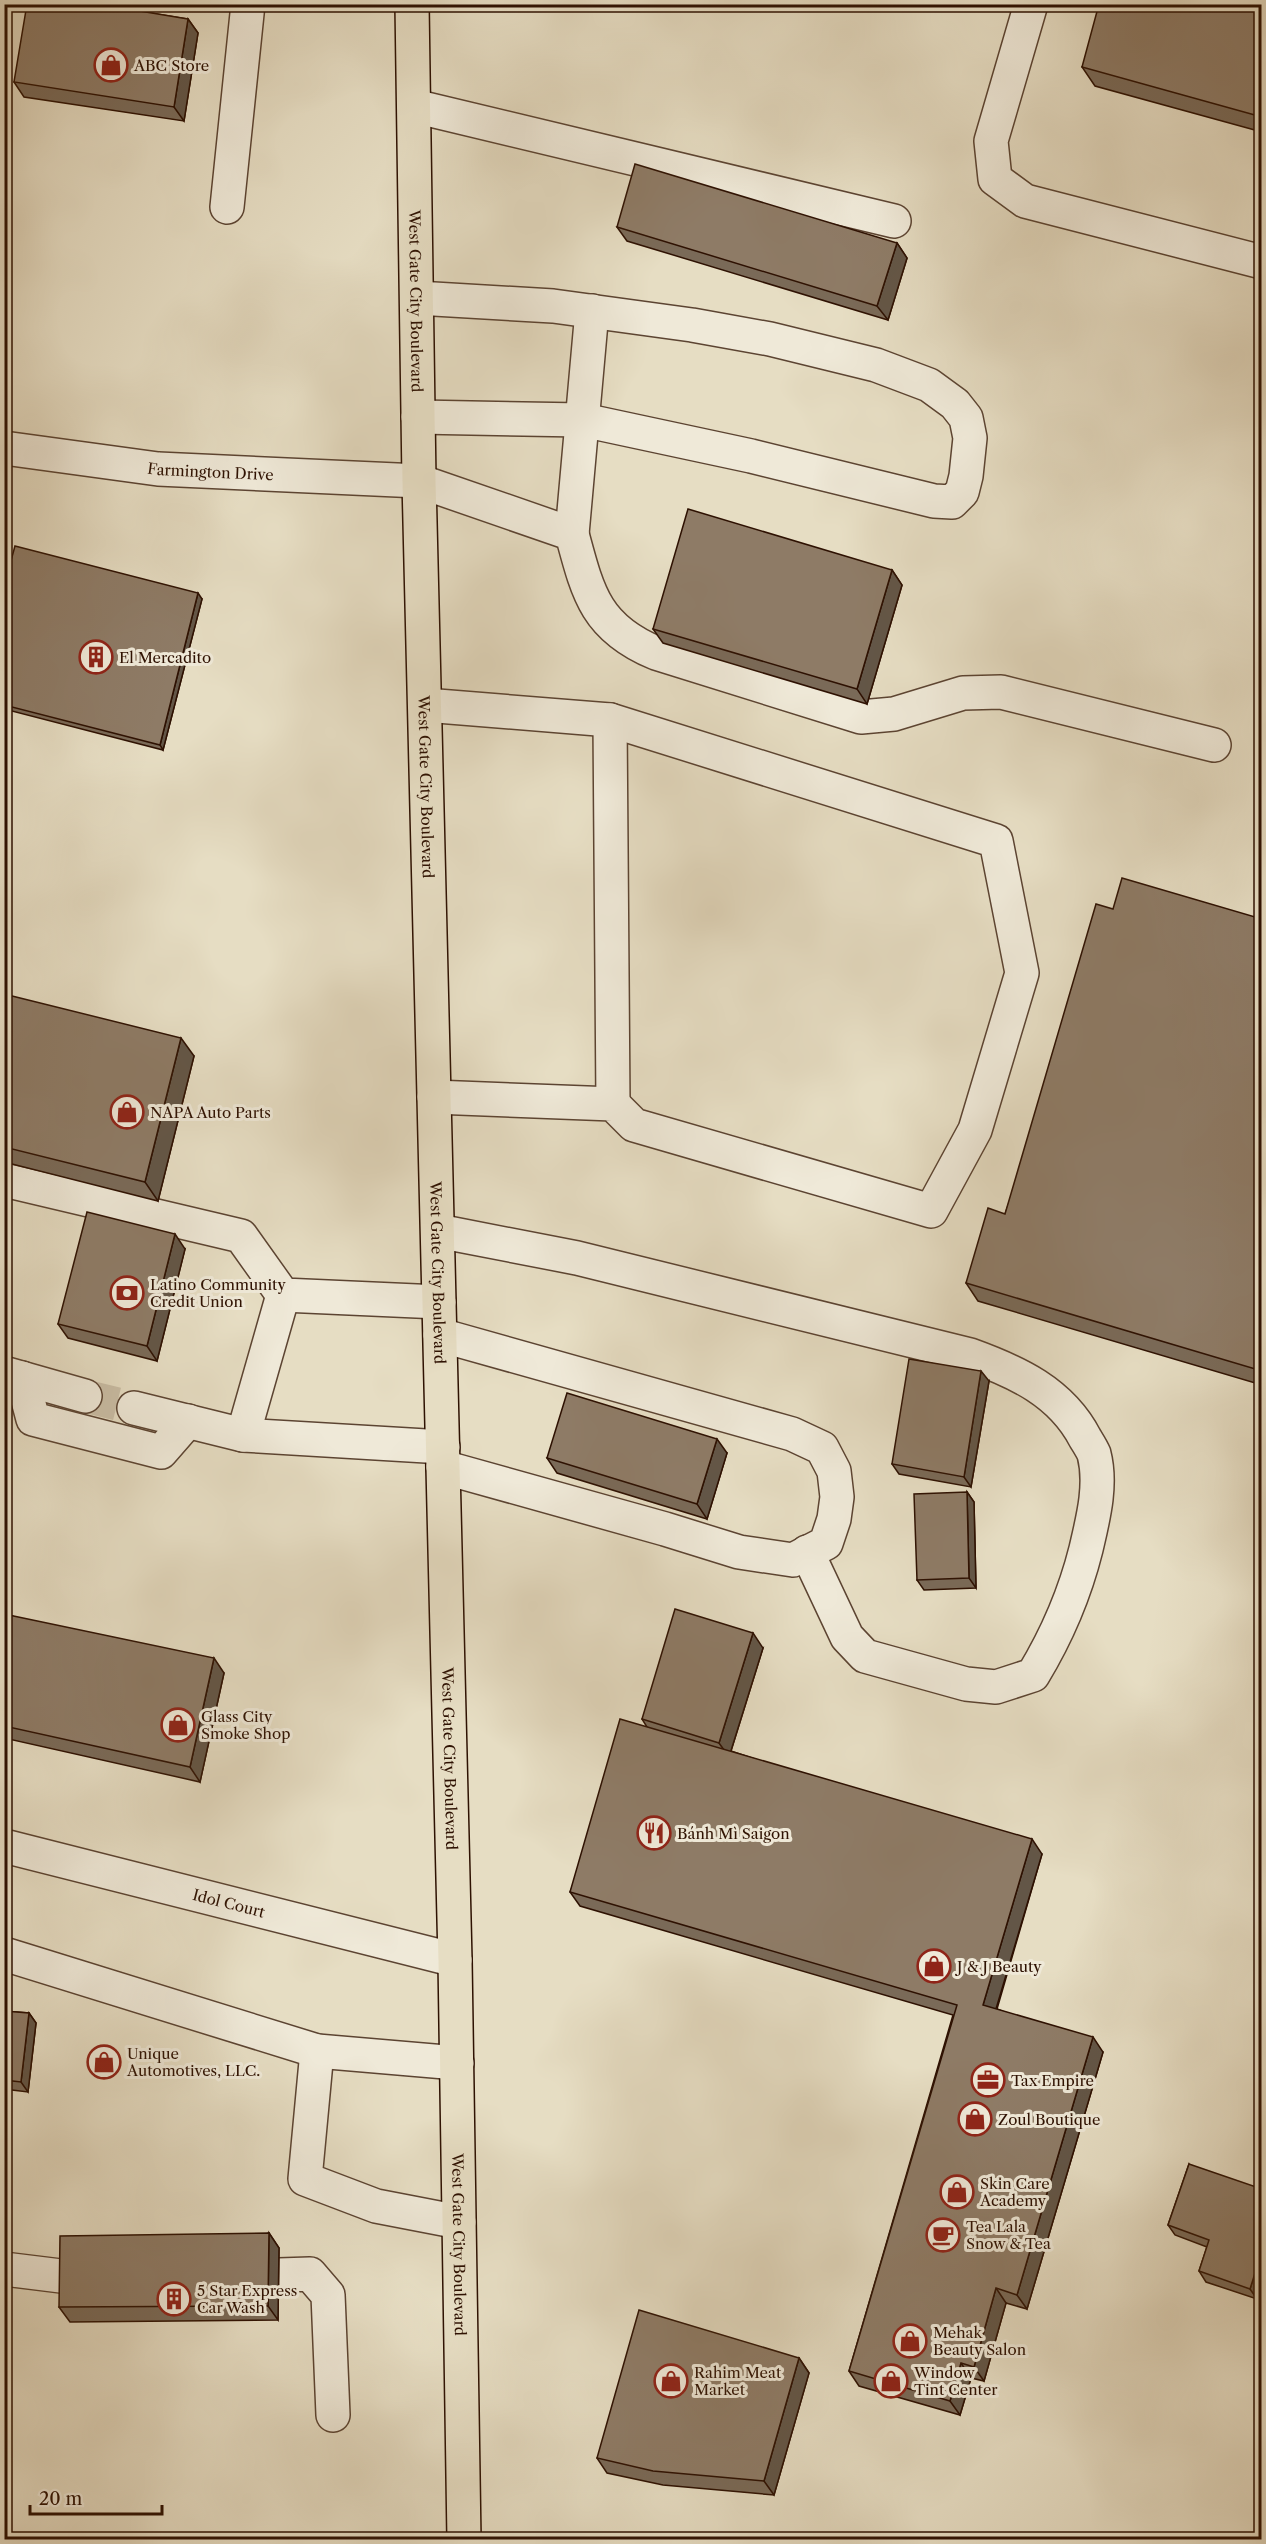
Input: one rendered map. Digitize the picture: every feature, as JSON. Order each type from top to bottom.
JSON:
[{"type":"main road","name":"West Gate City Boulevard","points":[[412,4],[419,481],[455,1960],[464,2540]]},
{"type":"street","points":[[227,207],[248,4]]},
{"type":"street","points":[[1030,4],[991,141],[995,180],[1025,201],[1262,262]]},
{"type":"street","points":[[414,106],[894,221]]},
{"type":"street","points":[[417,298],[553,306],[591,311],[770,339],[876,365],[929,385],[955,405],[966,418],[970,438],[962,492],[952,502],[934,501],[751,456],[583,420],[418,417]]},
{"type":"street","points":[[591,311],[572,534],[582,570],[602,616],[616,631],[635,644],[656,653],[861,717],[894,714],[963,693],[1001,692],[1214,746]]},
{"type":"street","name":"Farmington Drive","points":[[4,448],[158,469],[419,481],[572,534]]},
{"type":"street","points":[[424,705],[610,720],[996,841],[1022,973],[975,1130],[931,1211],[634,1125],[613,1104],[434,1096]]},
{"type":"street","points":[[610,720],[613,1104]]},
{"type":"street","points":[[4,1180],[241,1236],[283,1296]]},
{"type":"street","points":[[438,1231],[577,1258],[970,1355],[1024,1377],[1051,1395],[1076,1420],[1094,1454],[1097,1484],[1093,1521],[1082,1563],[1049,1648],[1033,1675],[996,1687],[966,1684],[865,1656],[847,1637],[807,1552]]},
{"type":"street","points":[[283,1296],[439,1302]]},
{"type":"street","points":[[243,1435],[283,1296]]},
{"type":"street","points":[[134,1408],[243,1435],[443,1457],[739,1552],[793,1560],[826,1543],[834,1519],[837,1497],[834,1471],[822,1448],[792,1434],[440,1335]]},
{"type":"street","points":[[13,1376],[33,1419],[161,1452],[188,1421]]},
{"type":"street","points":[[13,1376],[85,1396]]},
{"type":"street","name":"Idol Court","points":[[4,1845],[455,1960]]},
{"type":"street","points":[[4,1954],[317,2051],[457,2063]]},
{"type":"street","points":[[317,2051],[305,2179],[376,2206],[459,2222]]},
{"type":"street","points":[[4,2269],[69,2277]]},
{"type":"street","points":[[279,2275],[310,2274],[328,2295],[333,2415]]},
{"type":"building","name":"ABC Store","points":[[27,4],[45,4],[73,9],[74,4],[128,4],[127,9],[188,19],[174,107],[14,82]]},
{"type":"building","points":[[1099,4],[1262,4],[1262,117],[1082,67]]},
{"type":"building","points":[[635,164],[897,243],[877,306],[617,227]]},
{"type":"building","points":[[688,509],[892,570],[857,689],[653,629]]},
{"type":"building","name":"El Mercadito","points":[[15,546],[198,593],[160,745],[4,705],[4,586]]},
{"type":"building","points":[[1122,878],[1262,919],[1262,1371],[966,1283],[988,1208],[1005,1214],[1096,904],[1113,909]]},
{"type":"building","points":[[4,994],[181,1038],[145,1182],[4,1147]]},
{"type":"building","name":"Latino Community Credit Union","points":[[87,1212],[175,1234],[147,1346],[58,1324]]},
{"type":"building","points":[[909,1359],[981,1371],[964,1477],[892,1464]]},
{"type":"building","points":[[567,1393],[717,1439],[697,1504],[547,1458]]},
{"type":"building","points":[[967,1492],[969,1578],[917,1580],[914,1494]]},
{"type":"building","points":[[675,1609],[753,1633],[719,1743],[642,1719]]},
{"type":"building","points":[[4,1614],[214,1658],[190,1767],[4,1726]]},
{"type":"building","points":[[620,1719],[1032,1839],[983,2005],[1093,2037],[1017,2295],[996,2288],[974,2367],[961,2363],[950,2401],[849,2371],[957,2005],[570,1892]]},
{"type":"building","points":[[4,2011],[29,2013],[21,2082],[4,2080]]},
{"type":"building","points":[[1189,2164],[1262,2189],[1262,2251],[1250,2289],[1199,2271],[1209,2240],[1168,2225]]},
{"type":"building","name":"5 Star Express Car Wash","points":[[269,2233],[268,2306],[59,2307],[60,2236]]},
{"type":"building","points":[[639,2310],[799,2358],[764,2481],[653,2471],[597,2458]]},
{"type":"tunnel","points":[[85,1396],[134,1408]]},
{"type":"place","name":"ABC Store","points":[[111,65]]},
{"type":"place","name":"El Mercadito","points":[[96,657]]},
{"type":"place","name":"NAPA Auto Parts","points":[[127,1112]]},
{"type":"place","name":"Latino Community Credit Union","points":[[127,1293]]},
{"type":"place","name":"Glass City Smoke Shop","points":[[178,1725]]},
{"type":"place","name":"Bánh Mì Saigon","points":[[654,1833]]},
{"type":"place","name":"J & J Beauty","points":[[934,1966]]},
{"type":"place","name":"Unique Automotives, LLC.","points":[[104,2062]]},
{"type":"place","name":"Tax Empire","points":[[988,2080]]},
{"type":"place","name":"Zoul Boutique","points":[[975,2119]]},
{"type":"place","name":"Skin Care Academy","points":[[957,2192]]},
{"type":"place","name":"Tea Lala Snow & Tea","points":[[943,2235]]},
{"type":"place","name":"5 Star Express Car Wash","points":[[174,2299]]},
{"type":"place","name":"Mehak Beauty Salon","points":[[910,2341]]},
{"type":"place","name":"Rahim Meat Market","points":[[671,2381]]},
{"type":"place","name":"Window Tint Center","points":[[891,2381]]}]
